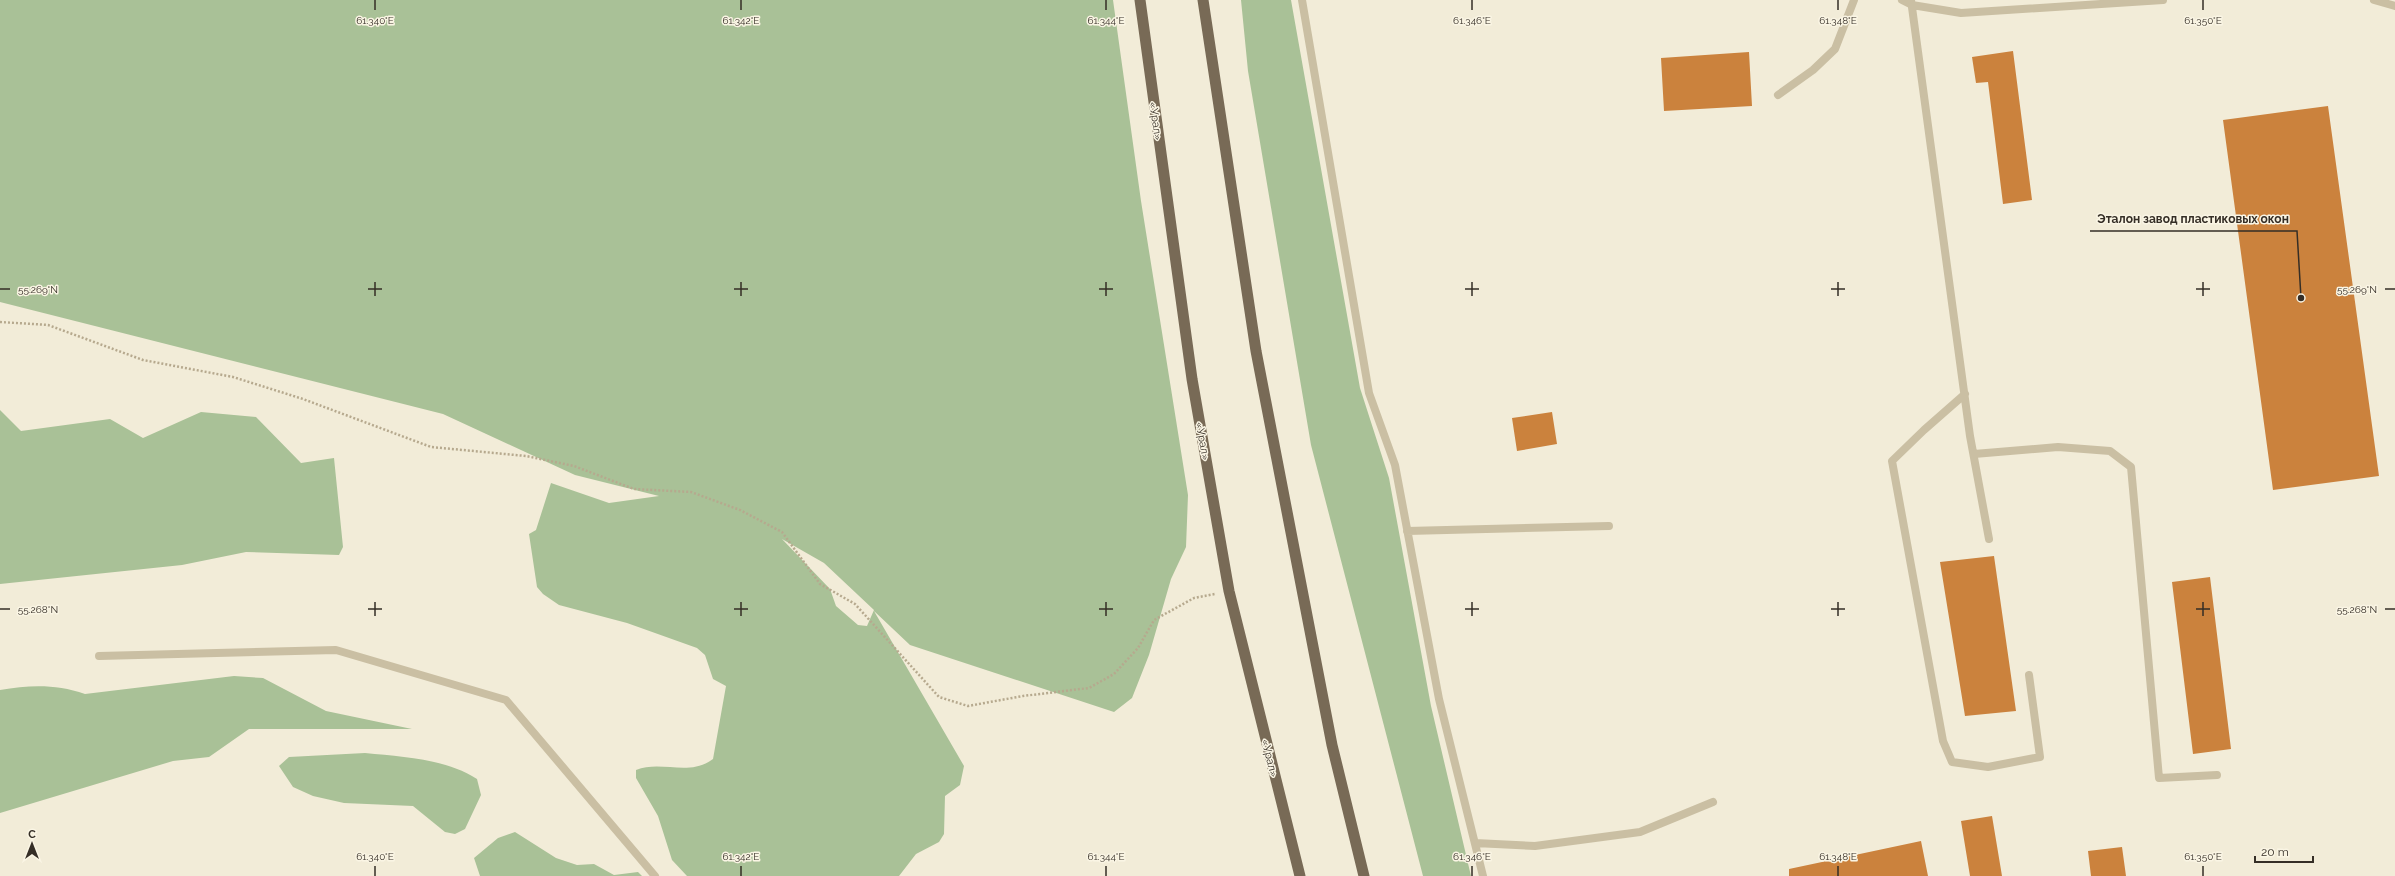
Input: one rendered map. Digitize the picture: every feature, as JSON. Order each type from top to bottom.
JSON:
[{"type":"main road","name":"«Урал»","points":[[1140,0],[1192,379],[1229,591],[1300,876]]},
{"type":"main road","points":[[1203,0],[1258,358],[1332,745],[1364,876]]},
{"type":"lane","points":[[1302,0],[1369,393],[1395,465],[1440,699],[1483,876]]},
{"type":"lane","points":[[1778,95],[1813,70],[1835,49],[1854,0]]},
{"type":"lane","points":[[1902,0],[1961,13],[2163,0]]},
{"type":"lane","points":[[2374,0],[2395,6]]},
{"type":"lane","points":[[1911,2],[1974,454],[1989,539]]},
{"type":"lane","points":[[1966,394],[1924,430],[1892,461],[1943,741],[1952,762],[1988,767],[2040,757],[2028,675]]},
{"type":"lane","points":[[1974,454],[2058,447],[2110,451],[2131,467],[2159,778],[2217,775]]},
{"type":"lane","points":[[1408,531],[1608,526]]},
{"type":"lane","points":[[99,656],[336,650],[506,700],[655,876]]},
{"type":"lane","points":[[1475,843],[1535,846],[1640,832],[1713,802]]},
{"type":"path","points":[[0,322],[48,325],[143,360],[233,377],[303,399],[431,447],[533,457],[574,466],[634,489],[691,492],[740,510],[782,532],[820,584],[855,604],[939,697],[968,706],[1023,696],[1089,688],[1114,674],[1138,648],[1154,620],[1194,598],[1229,591]]},
{"type":"green space","points":[[0,0],[1113,0],[1141,201],[1188,495],[1186,547],[1171,579],[1149,655],[1132,698],[1114,712],[910,645],[874,611],[964,766],[960,785],[945,796],[944,834],[939,842],[916,854],[899,876],[687,876],[672,860],[658,816],[636,778],[636,770],[646,767],[695,767],[713,759],[726,686],[713,679],[705,655],[697,648],[627,623],[559,605],[543,594],[537,587],[529,534],[536,530],[551,483],[609,503],[659,496],[575,475],[443,414],[0,302]],"holes":[[[782,539],[824,563],[874,610],[867,626],[858,625],[836,606],[830,589]]]},
{"type":"green space","points":[[1241,0],[1291,0],[1360,388],[1389,478],[1431,706],[1471,876],[1423,876],[1311,445],[1248,71]]},
{"type":"green space","points":[[0,410],[21,431],[110,419],[143,438],[201,412],[256,417],[301,463],[334,458],[343,547],[339,555],[246,552],[182,565],[0,584]]},
{"type":"green space","points":[[234,676],[263,678],[326,711],[412,729],[249,729],[209,757],[173,761],[0,813],[0,690],[43,686],[64,688],[85,694]]},
{"type":"green space","points":[[365,753],[408,757],[437,763],[464,772],[477,779],[481,795],[465,829],[455,834],[445,832],[413,806],[344,803],[313,796],[293,787],[279,766],[289,757]]},
{"type":"green space","points":[[515,832],[556,858],[577,865],[594,864],[614,875],[638,872],[642,876],[480,876],[474,858],[498,838]]},
{"type":"building","points":[[2013,51],[2032,200],[2003,204],[1988,82],[1976,83],[1972,57]]},
{"type":"building","points":[[1749,52],[1752,106],[1664,111],[1661,58]]},
{"type":"building","points":[[2328,106],[2379,476],[2273,490],[2223,120]]},
{"type":"building","points":[[1552,412],[1557,444],[1517,451],[1512,418]]},
{"type":"building","points":[[1994,556],[2016,711],[1965,716],[1940,562]]},
{"type":"building","points":[[2210,577],[2231,749],[2193,754],[2172,582]]},
{"type":"building","points":[[1992,816],[2002,876],[1970,876],[1961,821]]},
{"type":"building","points":[[1921,841],[1928,876],[1789,876],[1789,869]]},
{"type":"building","points":[[2122,847],[2126,876],[2091,876],[2088,851]]},
{"type":"place","name":"Эталон завод пластиковых окон","points":[[2301,298]]}]
